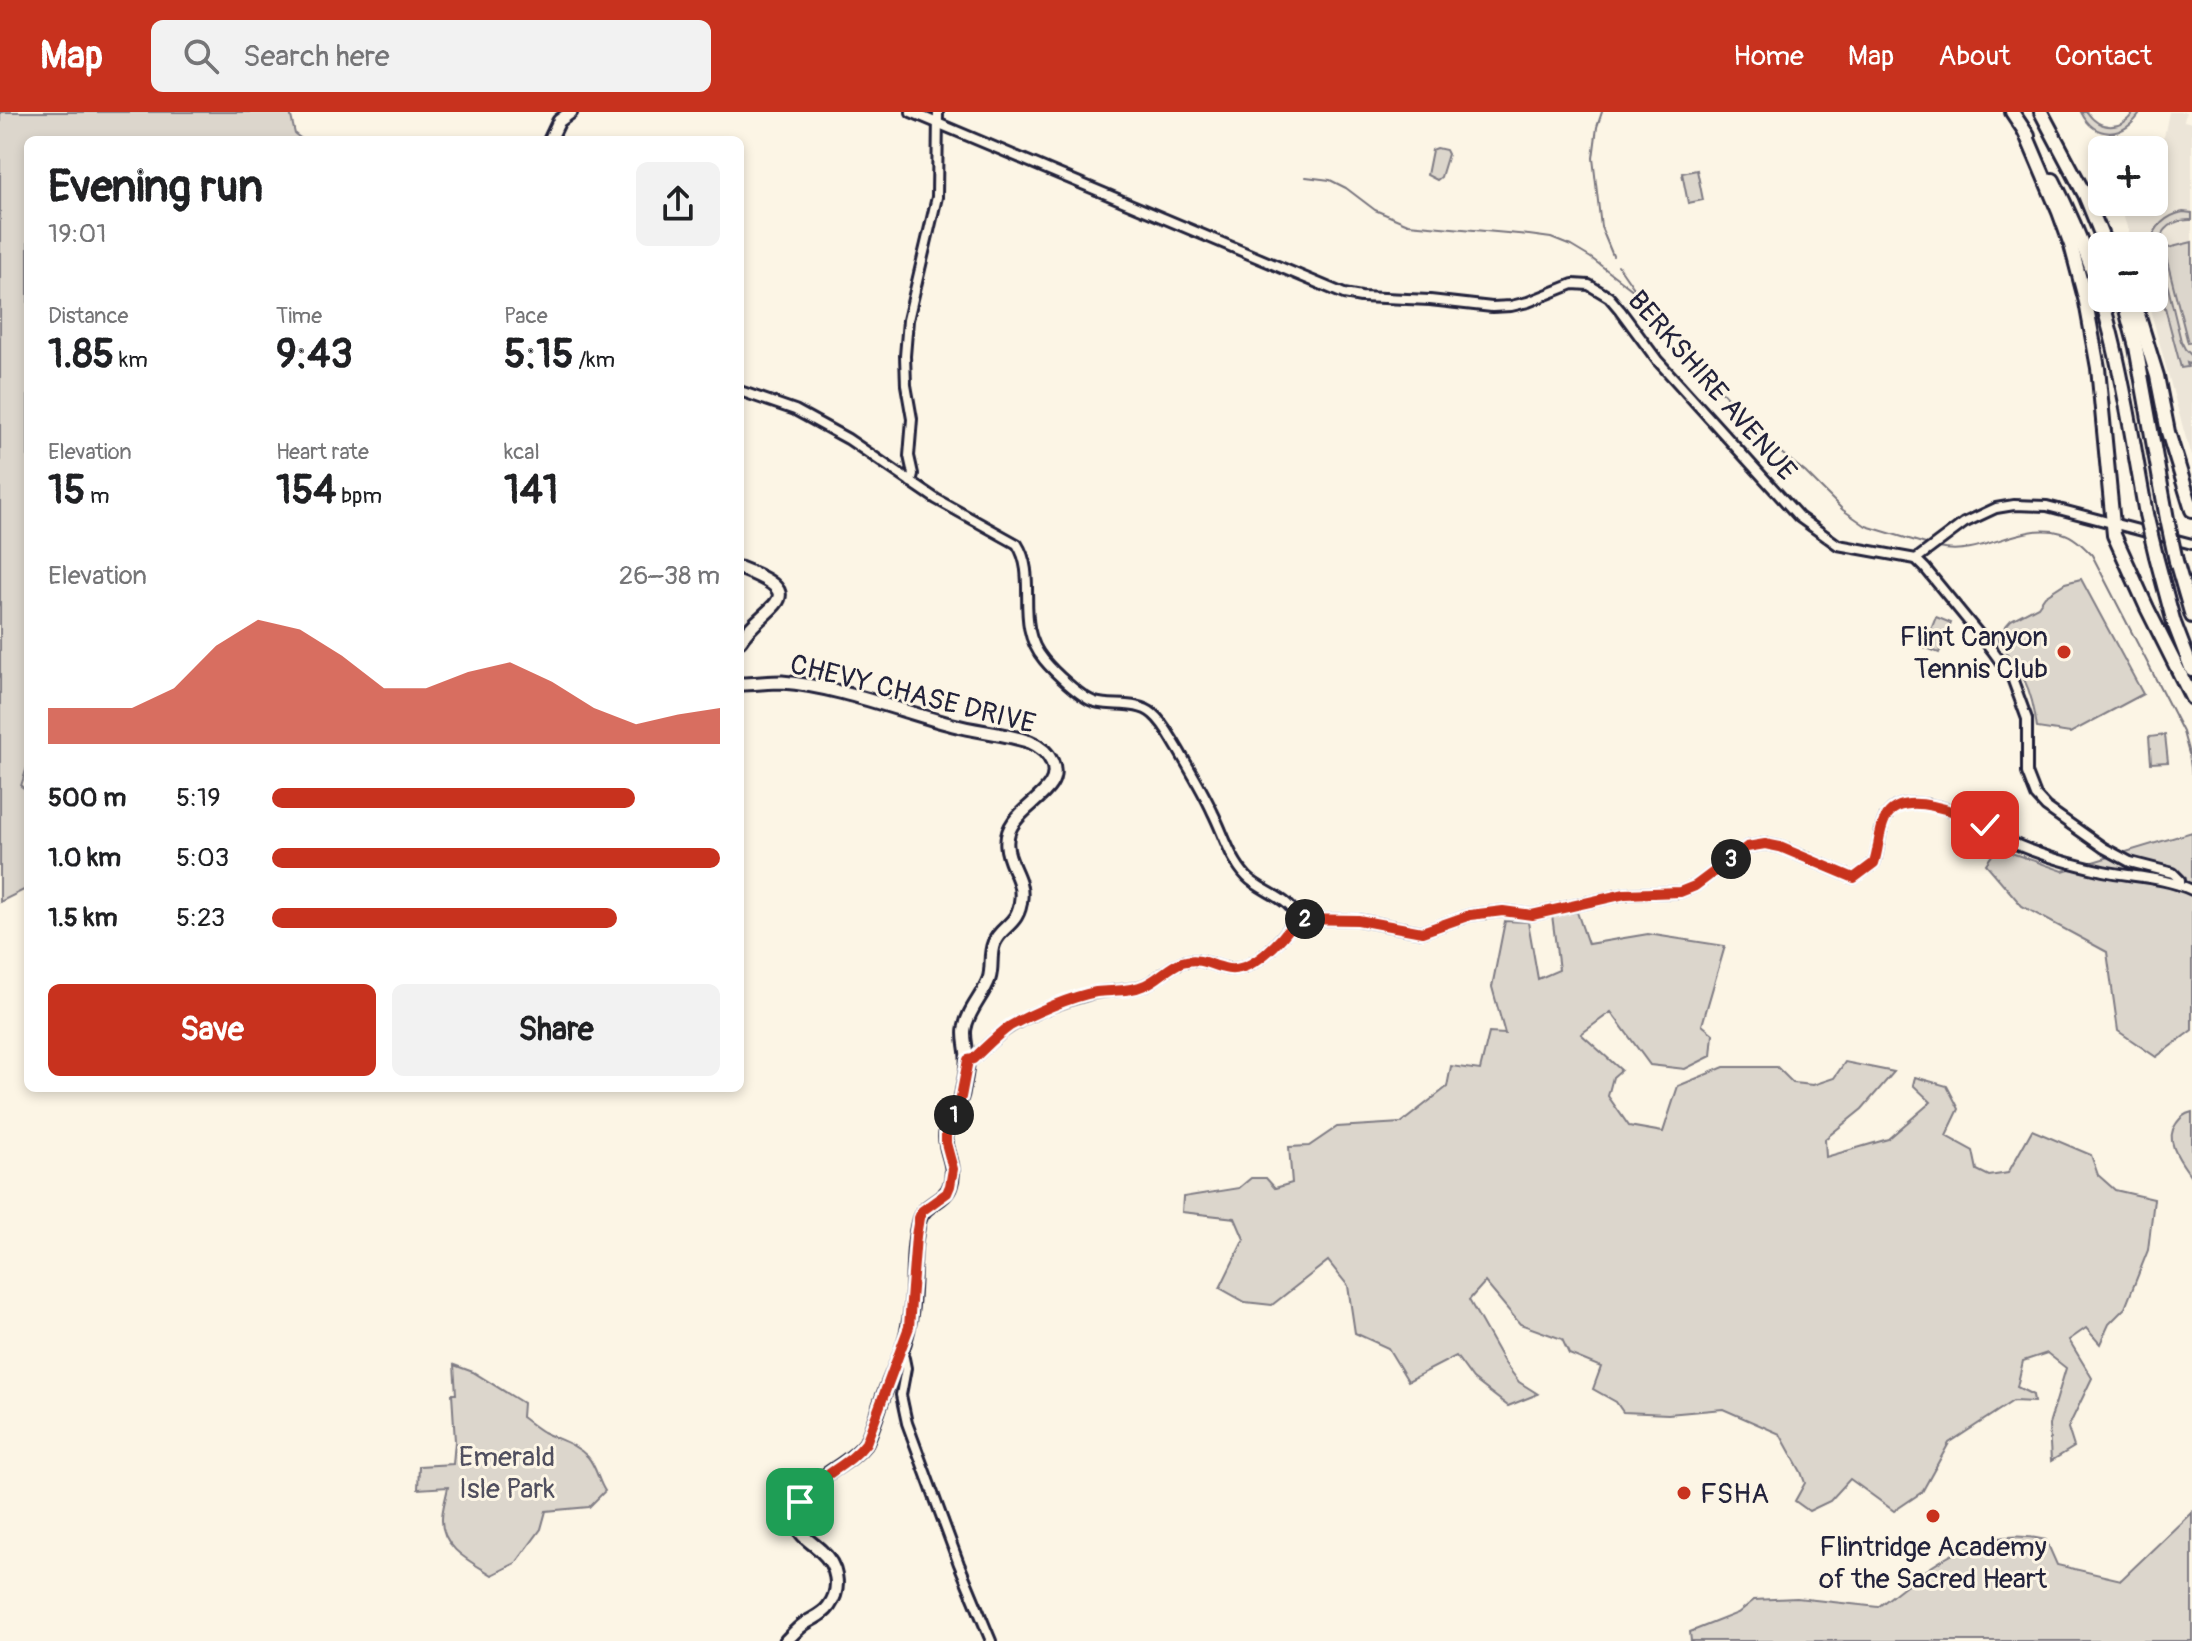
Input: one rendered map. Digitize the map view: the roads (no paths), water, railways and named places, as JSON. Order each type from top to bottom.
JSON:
[{"type":"highway","points":[[2012,112],[2064,202],[2092,269],[2111,333],[2156,556],[2174,623],[2192,670]]},
{"type":"highway","points":[[2043,112],[2100,232]]},
{"type":"highway","points":[[2025,132],[2063,223],[2086,302],[2098,368],[2114,535],[2192,698]]},
{"type":"highway","points":[[2127,312],[2176,561],[2192,616]]},
{"type":"highway","points":[[2137,312],[2192,510]]},
{"type":"main road","points":[[551,136],[559,121],[571,112]]},
{"type":"main road","points":[[744,570],[772,583],[779,595],[776,606],[744,636]]},
{"type":"main road","name":"CHEVY CHASE DRIVE","points":[[744,684],[783,682],[825,690],[1029,742],[1043,750],[1052,762],[1054,779],[1009,829],[1007,847],[1019,879],[1021,901],[1016,917],[994,942],[990,976],[967,1018],[968,1060],[961,1097],[946,1132],[953,1169],[950,1186],[947,1193],[922,1211],[919,1218],[909,1327],[900,1353],[866,1443],[800,1502],[796,1520],[799,1530],[829,1559],[837,1588],[826,1610],[805,1623],[786,1641]]},
{"type":"street","name":"BERKSHIRE AVENUE","points":[[911,112],[1344,294],[1502,306],[1528,302],[1573,284],[1589,285],[1615,303],[1657,360],[1799,517],[1838,545],[1920,556]]},
{"type":"street","points":[[911,482],[913,474],[909,456],[912,419],[905,356],[908,320],[937,197],[938,112]]},
{"type":"street","points":[[744,392],[795,410],[848,439],[960,513],[1017,544],[1023,552],[1025,563],[1028,624],[1039,654],[1085,698],[1138,708],[1155,715],[1196,780],[1225,843],[1244,874],[1254,885],[1294,909],[1296,919],[1289,930],[1256,962],[1233,969],[1206,961],[1184,962],[1171,967],[1146,985],[1095,993],[1049,1008],[1008,1027],[973,1059],[968,1060]]},
{"type":"street","points":[[2180,885],[2180,880],[2173,873],[2130,862],[2104,848],[2046,807],[2036,796],[2027,773],[2027,719],[2012,678],[1920,556],[1977,516],[2014,505],[2047,506],[2192,544]]},
{"type":"street","points":[[1296,919],[1358,920],[1422,932],[1470,915],[1503,911],[1532,915],[1625,894],[1680,892],[1695,886],[1747,847],[1765,844],[1780,847],[1854,878],[1874,863],[1881,831],[1890,811],[1898,806],[1922,805],[1961,813],[2008,841],[2037,852],[2100,870],[2192,890]]},
{"type":"street","points":[[966,1043],[982,1050]]},
{"type":"street","points":[[900,1353],[906,1368],[901,1395],[907,1423],[991,1641]]},
{"type":"waterway","points":[[1602,112],[1593,158],[1601,227],[1613,256]]},
{"type":"waterway","points":[[1306,177],[1330,180],[1375,210],[1408,224],[1551,238],[1591,258],[1634,291]]},
{"type":"waterway","points":[[1618,265],[1638,294],[1749,423],[1843,510],[1866,526],[1929,545]]},
{"type":"waterway","points":[[1939,548],[1970,548],[2016,535],[2046,531],[2066,534],[2082,545],[2092,555],[2183,732],[2192,774]]},
{"type":"place","name":"Flint Canyon Tennis Club","points":[[2064,652]]},
{"type":"place","name":"FSHA","points":[[1684,1493]]},
{"type":"place","name":"Flintridge Academy of the Sacred Heart","points":[[1933,1516]]},
{"type":"park label","name":"Emerald Isle Park","points":[[507,1472]]}]
